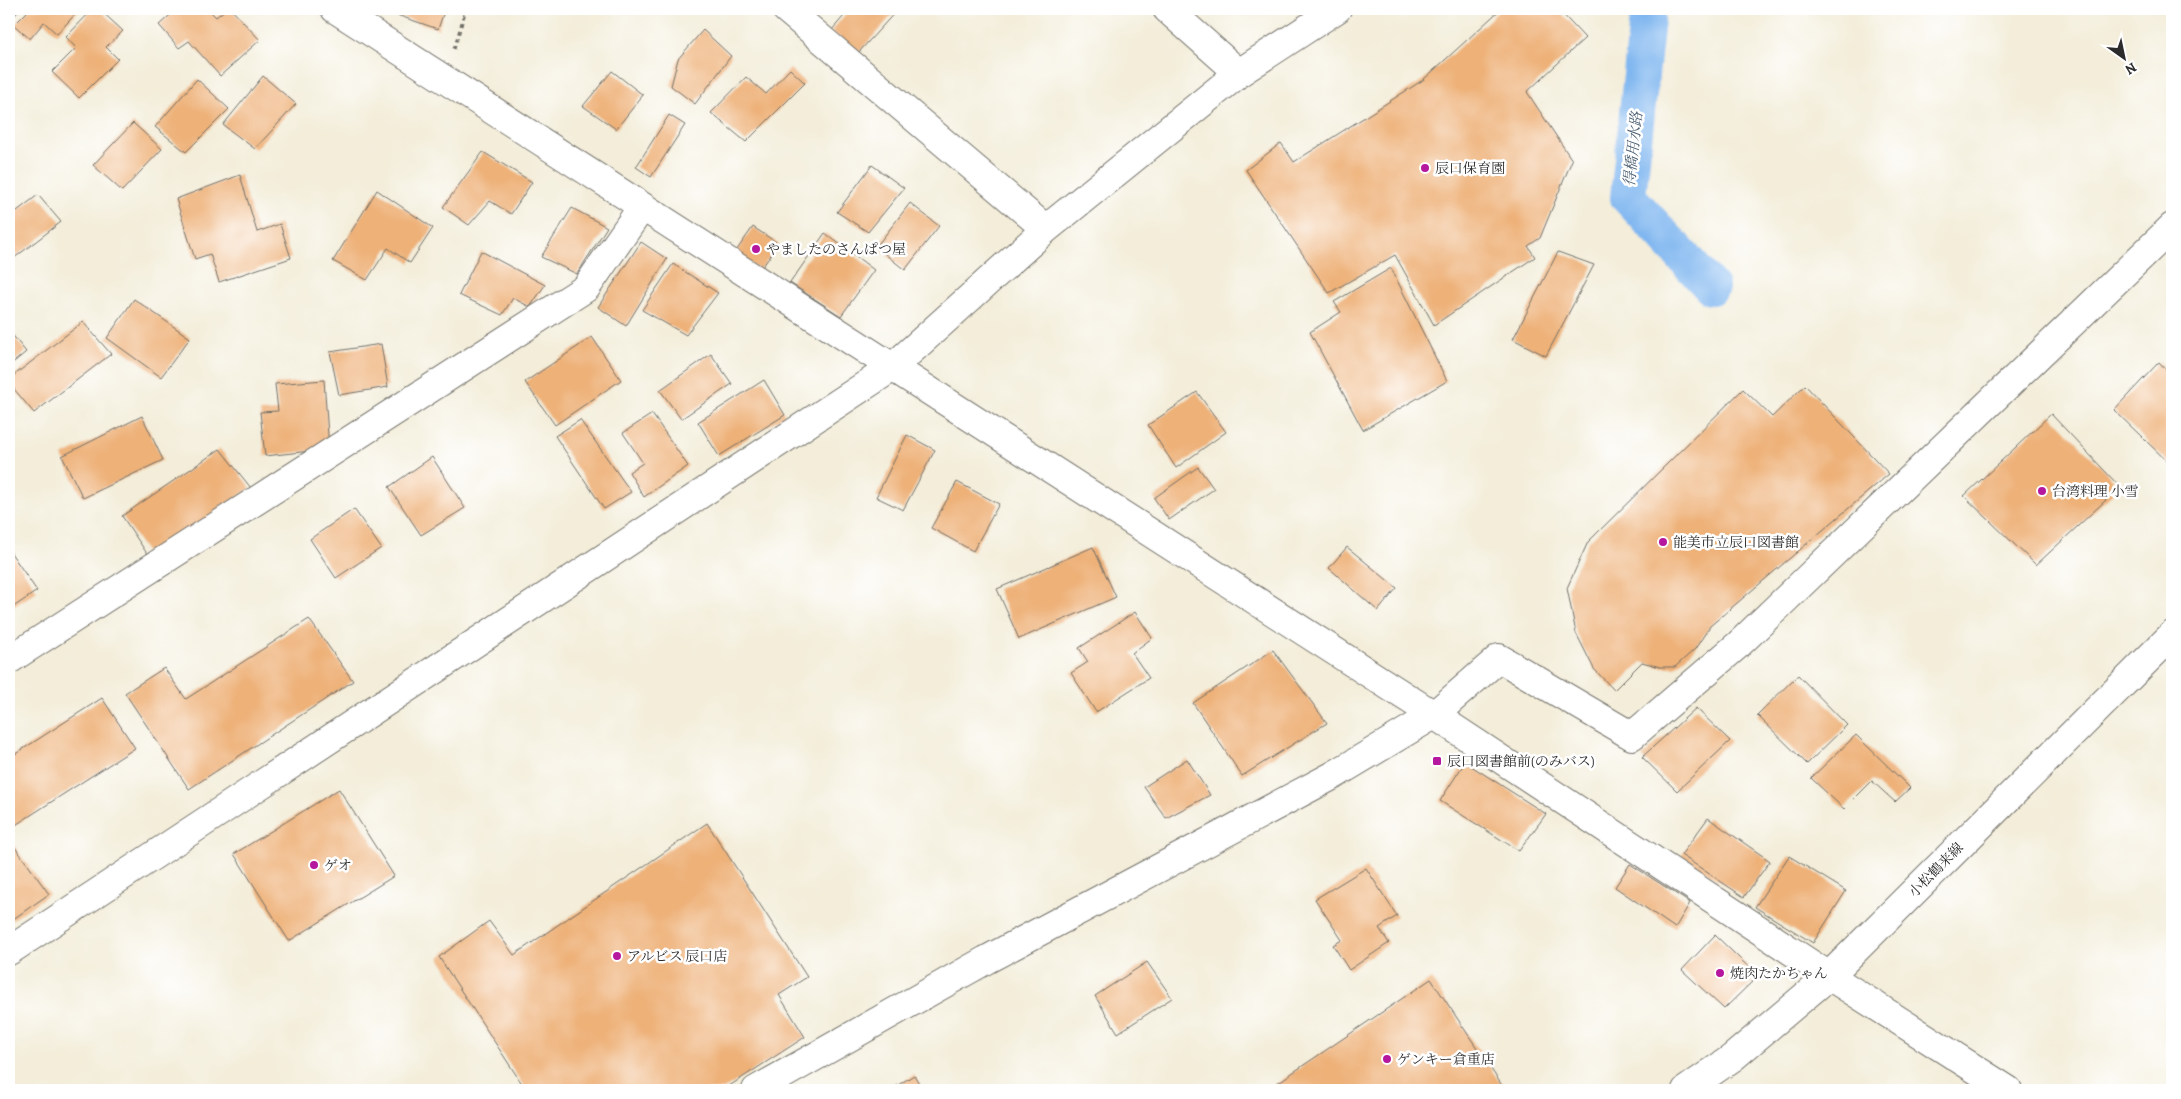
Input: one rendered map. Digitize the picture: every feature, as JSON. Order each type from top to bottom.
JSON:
[{"type":"street","points":[[335,9],[1434,715],[1829,976],[2008,1090]]},
{"type":"street","points":[[786,9],[1046,229]]},
{"type":"street","points":[[1167,9],[1239,73]]},
{"type":"street","points":[[9,951],[893,367],[1046,229],[1239,73],[1337,9]]},
{"type":"street","points":[[9,660],[586,288],[642,207]]},
{"type":"street","points":[[756,1090],[986,960],[1334,775],[1434,715],[1499,658],[1632,736],[1739,644],[2172,227]]},
{"type":"street","name":"小松鶴来線","points":[[1686,1090],[1732,1058],[1829,976],[2172,635]]},
{"type":"path","points":[[444,78],[466,9]]},
{"type":"building","points":[[9,9],[20,9],[11,20],[9,18]]},
{"type":"building","points":[[30,9],[80,9],[57,34],[44,22],[30,39],[14,25]]},
{"type":"building","points":[[93,9],[99,9],[123,31],[106,47],[118,59],[79,98],[52,72],[76,48],[66,37]]},
{"type":"building","points":[[177,9],[208,9],[216,17],[226,9],[231,9],[260,40],[220,76],[189,41],[179,48],[159,25]]},
{"type":"building","points":[[390,9],[445,9],[438,29],[388,12]]},
{"type":"building","points":[[850,9],[898,9],[859,52],[831,31]]},
{"type":"building","points":[[1501,9],[1558,9],[1585,38],[1527,92],[1572,160],[1540,238],[1528,246],[1535,257],[1434,325],[1395,255],[1329,293],[1246,170],[1281,143],[1294,162],[1423,80]]},
{"type":"building","points":[[703,30],[731,56],[695,104],[671,86],[678,59]]},
{"type":"building","points":[[790,69],[805,83],[746,142],[711,113],[746,77],[766,94]]},
{"type":"building","points":[[612,71],[643,95],[616,129],[583,106]]},
{"type":"building","points":[[263,76],[296,104],[255,149],[223,125]]},
{"type":"building","points":[[197,79],[229,109],[186,152],[155,127]]},
{"type":"building","points":[[669,115],[685,125],[651,177],[636,167]]},
{"type":"building","points":[[133,123],[162,149],[122,191],[93,165]]},
{"type":"building","points":[[483,152],[532,182],[511,214],[490,201],[469,225],[443,207]]},
{"type":"building","points":[[872,165],[904,188],[868,232],[837,212]]},
{"type":"building","points":[[240,175],[257,232],[280,224],[291,258],[219,282],[210,254],[195,259],[176,199]]},
{"type":"building","points":[[377,190],[433,228],[410,263],[388,248],[367,280],[333,261]]},
{"type":"building","points":[[38,195],[61,222],[9,262],[9,217]]},
{"type":"building","points":[[910,203],[939,226],[905,270],[876,247]]},
{"type":"building","points":[[572,208],[607,227],[577,274],[541,257]]},
{"type":"building","name":"やましたのさんぱつ屋","points":[[753,227],[779,244],[760,270],[734,254]]},
{"type":"building","points":[[825,233],[874,270],[841,316],[790,283]]},
{"type":"building","points":[[641,242],[667,259],[626,326],[598,307]]},
{"type":"building","points":[[481,251],[545,285],[530,307],[513,298],[502,315],[459,295]]},
{"type":"building","points":[[1558,252],[1594,265],[1546,356],[1513,339]]},
{"type":"building","points":[[673,264],[718,293],[686,335],[642,310]]},
{"type":"building","points":[[1391,268],[1447,381],[1363,430],[1310,332],[1341,312],[1334,302]]},
{"type":"building","points":[[134,299],[190,338],[161,377],[107,338]]},
{"type":"building","points":[[83,322],[111,354],[34,413],[9,383],[9,379]]},
{"type":"building","points":[[11,333],[26,352],[9,366],[9,335]]},
{"type":"building","points":[[592,337],[621,380],[555,425],[525,382]]},
{"type":"building","points":[[381,344],[388,387],[339,395],[330,352]]},
{"type":"building","points":[[711,354],[732,384],[681,419],[660,390]]},
{"type":"building","points":[[2159,362],[2172,376],[2172,466],[2114,410]]},
{"type":"building","points":[[324,380],[329,449],[265,456],[260,412],[278,411],[275,384]]},
{"type":"building","points":[[764,380],[785,415],[719,456],[698,422]]},
{"type":"building","points":[[1805,385],[1889,474],[1710,626],[1695,649],[1675,667],[1660,667],[1642,662],[1614,690],[1594,669],[1576,633],[1567,588],[1588,542],[1743,389],[1772,417]]},
{"type":"building","points":[[1197,392],[1226,432],[1176,468],[1148,425]]},
{"type":"building","points":[[652,414],[688,466],[644,497],[629,472],[643,463],[623,433]]},
{"type":"building","name":"台湾料理 小雪","points":[[2051,414],[2120,487],[2036,565],[1964,496]]},
{"type":"building","points":[[142,416],[163,460],[83,498],[62,456]]},
{"type":"building","points":[[580,420],[631,492],[604,509],[555,436]]},
{"type":"building","points":[[907,435],[935,450],[903,510],[876,497]]},
{"type":"building","points":[[220,449],[251,488],[150,558],[122,516]]},
{"type":"building","points":[[432,457],[465,508],[421,535],[389,487]]},
{"type":"building","points":[[1198,467],[1214,489],[1169,520],[1154,498]]},
{"type":"building","points":[[957,482],[999,504],[973,551],[931,528]]},
{"type":"building","points":[[354,509],[381,548],[336,578],[310,539]]},
{"type":"building","points":[[1093,547],[1116,597],[1019,639],[997,589]]},
{"type":"building","points":[[1347,547],[1397,588],[1378,611],[1329,568]]},
{"type":"building","points":[[9,550],[37,591],[9,610]]},
{"type":"building","points":[[1135,612],[1152,638],[1132,653],[1149,678],[1096,712],[1071,673],[1088,662],[1079,648]]},
{"type":"building","points":[[309,619],[353,681],[189,789],[125,693],[164,668],[186,699]]},
{"type":"building","points":[[1273,650],[1327,723],[1242,776],[1193,703]]},
{"type":"building","points":[[1798,675],[1847,725],[1807,764],[1757,715]]},
{"type":"building","points":[[102,698],[135,748],[14,826],[9,818],[9,758]]},
{"type":"building","points":[[1696,708],[1730,741],[1677,791],[1642,757]]},
{"type":"building","points":[[1856,735],[1910,788],[1895,802],[1872,781],[1844,809],[1811,778]]},
{"type":"building","points":[[1187,759],[1210,795],[1166,818],[1144,787]]},
{"type":"building","points":[[1465,762],[1546,814],[1519,851],[1440,801]]},
{"type":"building","name":"ゲオ","points":[[339,789],[394,876],[289,941],[234,854]]},
{"type":"building","points":[[1708,818],[1770,861],[1744,897],[1681,855]]},
{"type":"building","name":"アルビス 辰口店","points":[[707,823],[807,977],[779,995],[805,1037],[723,1090],[526,1090],[439,957],[489,921],[514,955]]},
{"type":"building","points":[[9,839],[49,894],[9,922]]},
{"type":"building","points":[[1789,856],[1846,891],[1813,943],[1755,907]]},
{"type":"building","points":[[1630,864],[1690,903],[1675,928],[1615,887]]},
{"type":"building","points":[[1366,868],[1397,916],[1379,928],[1389,943],[1349,970],[1333,945],[1342,940],[1315,899]]},
{"type":"building","name":"焼肉たかちゃん","points":[[1715,935],[1758,976],[1724,1009],[1682,970]]},
{"type":"building","points":[[1147,962],[1172,998],[1118,1033],[1095,996]]},
{"type":"building","points":[[1431,979],[1505,1090],[1267,1090]]},
{"type":"building","points":[[914,1075],[923,1090],[890,1090]]},
{"type":"waterway","name":"得橋用水路","points":[[1648,9],[1628,197],[1711,287]]},
{"type":"place","name":"辰口保育園","points":[[1425,168]]},
{"type":"place","name":"やましたのさんぱつ屋","points":[[756,249]]},
{"type":"place","name":"台湾料理 小雪","points":[[2042,491]]},
{"type":"place","name":"能美市立辰口図書館","points":[[1663,542]]},
{"type":"place","name":"辰口図書館前(のみバス)","points":[[1437,761]]},
{"type":"place","name":"ゲオ","points":[[314,865]]},
{"type":"place","name":"アルビス 辰口店","points":[[617,956]]},
{"type":"place","name":"焼肉たかちゃん","points":[[1720,973]]},
{"type":"place","name":"ゲンキー倉重店","points":[[1387,1059]]}]
